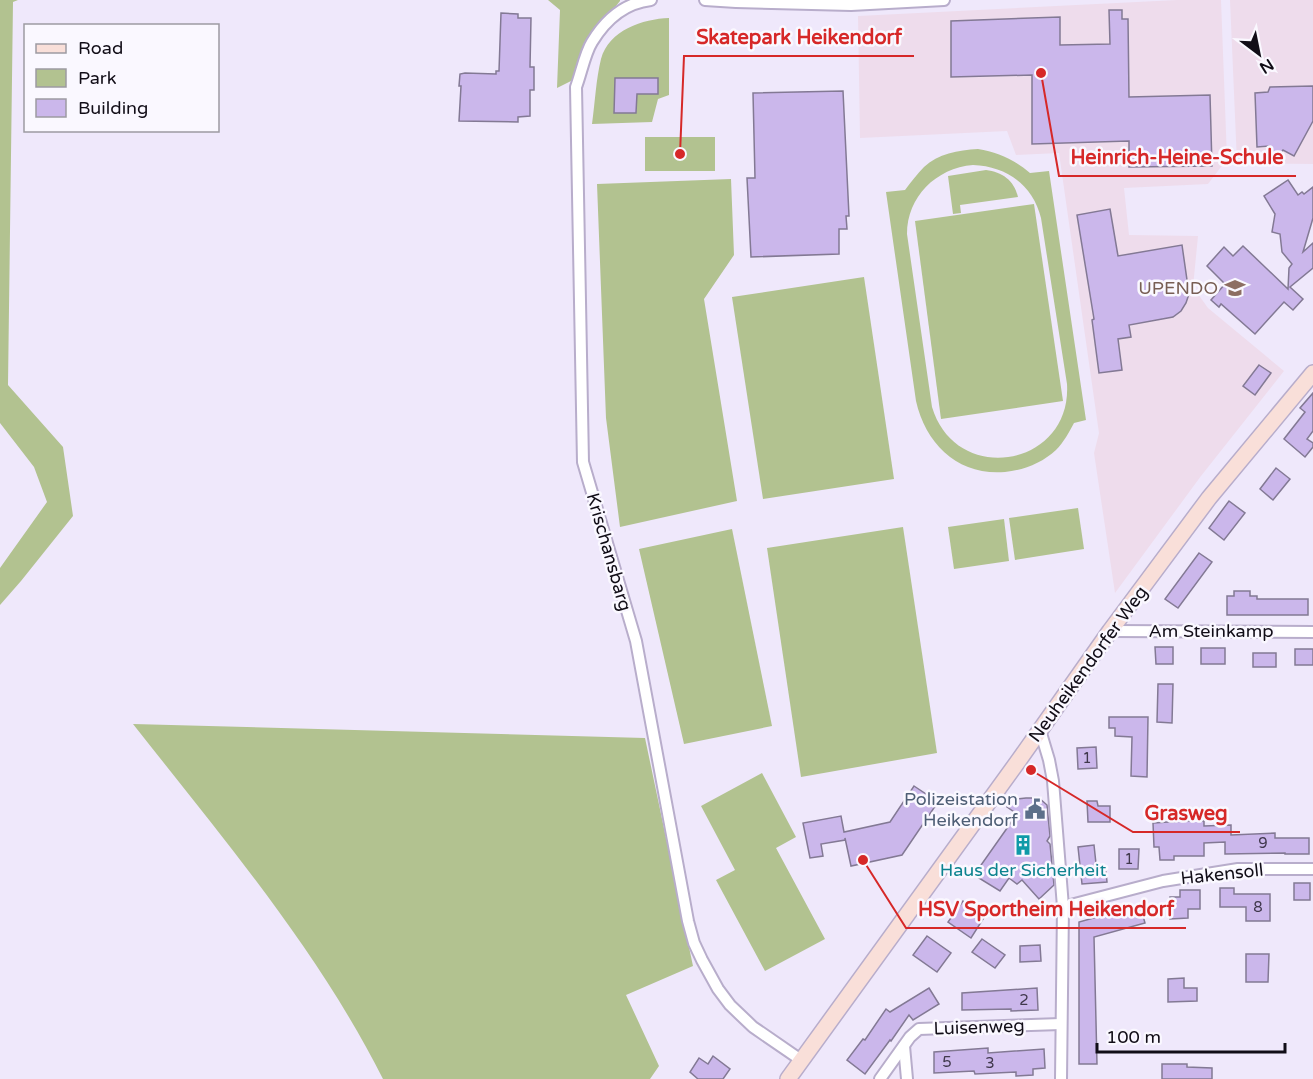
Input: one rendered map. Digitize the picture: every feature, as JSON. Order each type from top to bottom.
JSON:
[{"type":"street","name":"Krischansbarg","points":[[651,0],[624,8],[608,21],[591,44],[576,87],[583,462],[636,641],[672,842],[694,943],[707,969],[730,1005],[753,1027],[801,1060]]},
{"type":"street","points":[[705,0],[821,4],[944,0]]},
{"type":"street","name":"Neuheikendorfer Weg","points":[[788,1079],[1110,631],[1209,498],[1313,372]]},
{"type":"street","name":"Am Steinkamp","points":[[1110,631],[1313,632]]},
{"type":"street","points":[[1040,730],[1053,781],[1064,907],[1061,1079]]},
{"type":"street","name":"Hakensoll","points":[[1064,907],[1163,880],[1239,869],[1313,869]]},
{"type":"street","name":"Luisenweg","points":[[880,1079],[910,1037],[919,1029],[1061,1024]]},
{"type":"street","points":[[904,1046],[907,1079]]},
{"type":"shaded area","points":[[1177,0],[1221,0],[1227,159],[1208,184],[1124,188],[1129,235],[1198,236],[1193,287],[1208,308],[1284,371],[1201,476],[1115,593],[1094,453],[1099,433],[1059,153],[1016,155],[1007,131],[860,138],[858,16]]},
{"type":"shaded area","points":[[1230,0],[1313,0],[1313,164],[1237,163]]},
{"type":"green space","points":[[0,0],[18,0],[13,2],[8,385],[63,447],[73,516],[0,605],[0,568],[47,502],[34,467],[0,423]]},
{"type":"green space","points":[[548,0],[620,0],[585,44],[573,80],[557,88],[560,10]]},
{"type":"green space","points":[[669,18],[669,95],[658,99],[652,122],[592,124],[599,67],[605,49],[611,40],[638,24]]},
{"type":"green space","points":[[645,137],[715,137],[715,171],[645,171]]},
{"type":"green space","points":[[978,149],[1012,160],[1030,173],[1049,171],[1086,420],[1074,423],[1059,447],[1045,459],[1026,468],[1005,472],[988,472],[959,463],[936,444],[921,417],[916,401],[886,192],[905,190],[924,167],[936,159],[956,152]],"holes":[[[985,166],[1016,180],[1025,187],[1037,206],[1041,218],[1067,384],[1064,412],[1051,434],[1033,449],[1010,457],[987,457],[964,449],[945,432],[932,407],[907,234],[912,208],[918,197],[936,178],[960,167]]]},
{"type":"green space","points":[[986,170],[1007,178],[1014,186],[1018,197],[960,205],[961,213],[953,214],[948,176]]},
{"type":"green space","points":[[731,179],[734,255],[704,299],[737,501],[620,527],[606,418],[597,184]]},
{"type":"green space","points":[[1034,204],[1063,401],[941,419],[915,221]]},
{"type":"green space","points":[[864,277],[894,479],[763,499],[732,297]]},
{"type":"green space","points":[[1078,508],[1084,549],[1015,560],[1009,518]]},
{"type":"green space","points":[[1004,519],[1009,561],[954,569],[948,527]]},
{"type":"green space","points":[[903,527],[937,753],[801,777],[767,548]]},
{"type":"green space","points":[[732,529],[772,726],[684,744],[639,549]]},
{"type":"green space","points":[[133,724],[645,738],[693,966],[626,995],[659,1066],[650,1079],[383,1079],[357,1031],[299,940],[234,852]]},
{"type":"green space","points":[[762,773],[796,837],[776,848],[825,939],[765,971],[716,880],[735,870],[701,806]]},
{"type":"building","points":[[1109,10],[1122,10],[1122,19],[1128,19],[1129,97],[1210,95],[1212,166],[1129,167],[1129,141],[1032,144],[1032,75],[951,77],[951,21],[1060,17],[1060,45],[1110,44]]},
{"type":"building","points":[[501,13],[518,14],[518,18],[531,18],[530,67],[534,67],[534,90],[530,90],[530,116],[518,117],[518,122],[459,121],[460,74],[496,74],[496,71],[499,71]]},
{"type":"building","points":[[615,78],[658,78],[658,94],[637,94],[636,113],[614,113]]},
{"type":"building","points":[[1313,86],[1313,121],[1294,156],[1283,150],[1277,160],[1269,160],[1269,146],[1257,147],[1255,93],[1268,92],[1270,87]]},
{"type":"building","points":[[843,91],[849,216],[846,216],[847,229],[839,229],[839,254],[751,257],[747,178],[755,178],[753,93]]},
{"type":"building","points":[[1288,180],[1298,195],[1302,192],[1304,194],[1313,187],[1313,218],[1303,252],[1313,243],[1313,268],[1290,287],[1303,299],[1293,310],[1284,302],[1255,334],[1221,304],[1219,307],[1211,300],[1225,284],[1207,266],[1224,247],[1233,256],[1243,246],[1288,289],[1289,268],[1292,264],[1282,252],[1280,234],[1272,232],[1275,214],[1264,196]]},
{"type":"building","points":[[1110,209],[1118,256],[1182,245],[1189,294],[1181,311],[1173,317],[1129,325],[1131,337],[1118,339],[1122,370],[1099,373],[1092,320],[1094,319],[1077,215]]},
{"type":"building","points":[[1259,365],[1271,373],[1255,395],[1243,386]]},
{"type":"building","points":[[1313,393],[1313,431],[1307,439],[1313,443],[1313,447],[1305,457],[1284,439],[1305,412],[1300,408]]},
{"type":"building","points":[[1276,468],[1290,479],[1273,500],[1260,489]]},
{"type":"building","points":[[1229,501],[1245,513],[1224,540],[1209,528]]},
{"type":"building","points":[[1199,553],[1212,562],[1178,608],[1165,599]]},
{"type":"building","points":[[1234,591],[1250,591],[1250,596],[1257,596],[1257,599],[1308,599],[1308,615],[1227,615],[1227,596],[1234,596]]},
{"type":"building","points":[[1155,647],[1173,647],[1173,664],[1156,664]]},
{"type":"building","points":[[1201,648],[1225,648],[1225,664],[1201,664]]},
{"type":"building","points":[[1295,649],[1313,649],[1313,665],[1295,665]]},
{"type":"building","points":[[1253,653],[1276,653],[1276,667],[1253,667]]},
{"type":"building","points":[[1158,684],[1173,684],[1172,723],[1157,722]]},
{"type":"building","points":[[1109,717],[1148,717],[1147,777],[1131,776],[1132,737],[1115,736],[1115,728],[1109,728]]},
{"type":"building","points":[[1096,747],[1097,768],[1078,769],[1077,748]]},
{"type":"building","points":[[914,786],[938,802],[902,855],[851,866],[845,838],[845,840],[821,844],[823,856],[810,858],[803,823],[841,816],[844,832],[890,822]]},
{"type":"building","name":"Haus der Sicherheit","points":[[1039,798],[1047,805],[1050,836],[1047,841],[1050,844],[1054,885],[1039,899],[1022,880],[1017,884],[1009,878],[1000,891],[974,875],[1017,814],[1007,807],[1017,799]]},
{"type":"building","points":[[1087,801],[1097,801],[1098,806],[1110,806],[1110,822],[1088,822]]},
{"type":"building","points":[[1204,821],[1204,826],[1231,825],[1231,835],[1275,833],[1275,838],[1309,838],[1309,854],[1225,854],[1225,842],[1204,843],[1204,856],[1174,856],[1174,860],[1160,860],[1159,847],[1154,847],[1153,823]]},
{"type":"building","points":[[1094,845],[1097,873],[1106,872],[1107,882],[1082,884],[1078,847]]},
{"type":"building","points":[[1119,849],[1139,849],[1138,869],[1119,869]]},
{"type":"building","points":[[1294,883],[1310,883],[1310,900],[1294,900]]},
{"type":"building","points":[[1220,888],[1234,888],[1234,894],[1270,894],[1270,921],[1246,921],[1246,907],[1220,907]]},
{"type":"building","points":[[1180,890],[1200,890],[1200,909],[1188,909],[1188,918],[1170,919],[1170,897],[1180,897]]},
{"type":"building","points":[[963,901],[985,916],[971,938],[948,922]]},
{"type":"building","points":[[1140,905],[1145,923],[1094,937],[1097,1064],[1079,1064],[1079,922]]},
{"type":"building","points":[[927,936],[951,953],[937,972],[913,955]]},
{"type":"building","points":[[982,939],[1005,955],[995,968],[972,952]]},
{"type":"building","points":[[1040,945],[1041,961],[1020,962],[1020,946]]},
{"type":"building","points":[[1246,954],[1269,954],[1268,982],[1246,982]]},
{"type":"building","points":[[1184,978],[1184,988],[1197,988],[1197,1001],[1168,1002],[1168,979]]},
{"type":"building","points":[[929,988],[939,1004],[913,1020],[909,1015],[865,1074],[847,1060],[863,1039],[865,1040],[886,1009],[890,1012]]},
{"type":"building","points":[[1037,988],[1038,1010],[962,1010],[962,993]]},
{"type":"building","points":[[988,1048],[988,1053],[1044,1049],[1045,1068],[1033,1069],[1033,1075],[1016,1076],[1016,1072],[934,1073],[934,1052]]},
{"type":"building","points":[[713,1056],[730,1069],[723,1079],[698,1079],[690,1072],[699,1058],[708,1064]]},
{"type":"building","points":[[1162,1064],[1187,1064],[1187,1067],[1212,1068],[1212,1079],[1162,1079]]},
{"type":"place","name":"Heinrich-Heine-Schule","points":[[1041,73]]},
{"type":"place","name":"Skatepark Heikendorf","points":[[680,154]]},
{"type":"place","name":"UPENDO","points":[[1235,288]]},
{"type":"place","name":"Grasweg","points":[[1031,770]]},
{"type":"place","name":"Polizeistation Heikendorf","points":[[1035,809]]},
{"type":"place","name":"Haus der Sicherheit","points":[[1023,845]]},
{"type":"place","name":"HSV Sportheim Heikendorf","points":[[863,860]]}]
